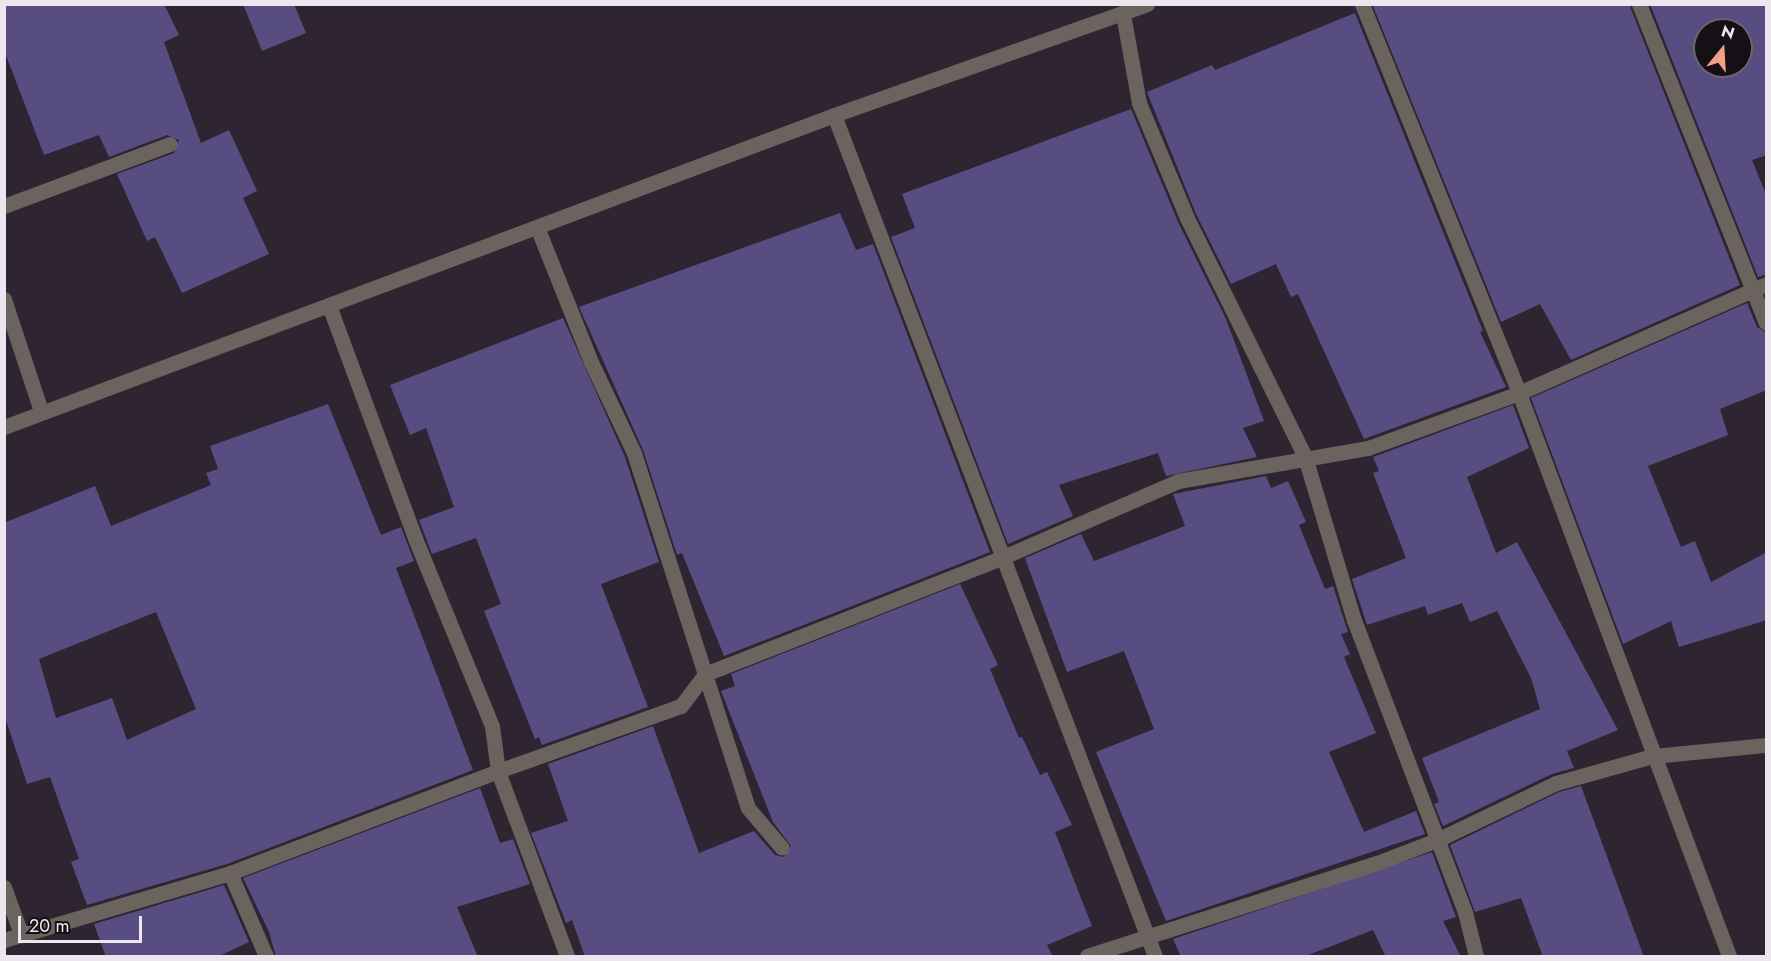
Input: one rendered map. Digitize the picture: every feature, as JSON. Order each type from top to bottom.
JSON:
[{"type":"street","points":[[4,428],[41,411],[834,115],[1147,4]]},
{"type":"street","points":[[1362,4],[1519,393],[1729,957]]},
{"type":"street","points":[[1639,4],[1760,286],[1767,322]]},
{"type":"street","points":[[1123,14],[1139,103],[1187,219],[1305,457],[1354,620],[1465,912],[1476,957]]},
{"type":"street","points":[[834,115],[1155,957]]},
{"type":"street","points":[[4,206],[170,144]]},
{"type":"street","points":[[537,227],[591,362],[634,453],[748,808],[782,848]]},
{"type":"street","points":[[4,940],[230,873],[498,771],[681,705],[705,674],[1001,558],[1178,481],[1305,457],[1368,448],[1519,393],[1760,286]]},
{"type":"street","points":[[4,299],[41,411]]},
{"type":"street","points":[[329,305],[415,538],[492,726],[498,771],[567,957]]},
{"type":"street","points":[[1087,957],[1147,935],[1437,840],[1556,783],[1653,756],[1767,745]]},
{"type":"street","points":[[230,873],[266,957]]},
{"type":"street","points":[[4,887],[21,934]]},
{"type":"building","points":[[4,4],[164,4],[179,35],[164,42],[201,143],[229,130],[257,191],[243,198],[269,254],[182,293],[155,237],[147,241],[117,174],[174,153],[179,140],[167,135],[109,157],[99,135],[44,155],[4,50]]},
{"type":"building","points":[[243,4],[294,4],[306,33],[262,51]]},
{"type":"building","points":[[1629,4],[1740,285],[1571,360],[1540,304],[1501,322],[1373,6]]},
{"type":"building","points":[[1650,4],[1767,4],[1767,155],[1752,160],[1767,197],[1767,274],[1758,277]]},
{"type":"building","points":[[1355,13],[1483,331],[1480,332],[1506,387],[1364,439],[1298,294],[1291,297],[1276,264],[1231,284],[1196,214],[1147,92],[1212,65],[1215,70]]},
{"type":"building","points":[[1131,109],[1178,222],[1226,319],[1264,421],[1243,428],[1257,457],[1166,476],[1158,453],[1059,485],[1073,516],[1008,544],[891,237],[915,228],[902,194]]},
{"type":"building","points":[[840,213],[856,250],[873,244],[990,552],[724,656],[682,553],[677,555],[643,450],[579,307]]},
{"type":"building","points":[[1747,303],[1757,327],[1767,333],[1767,390],[1720,409],[1728,435],[1648,466],[1681,547],[1695,541],[1711,582],[1767,552],[1767,620],[1679,647],[1671,621],[1623,644],[1531,398]]},
{"type":"building","points":[[563,318],[625,457],[659,562],[601,584],[648,707],[542,745],[539,737],[535,739],[484,611],[501,604],[476,538],[432,554],[419,520],[454,507],[426,428],[410,435],[390,385]]},
{"type":"building","points":[[328,404],[381,535],[401,527],[414,561],[396,568],[473,770],[227,864],[87,905],[71,862],[79,859],[50,777],[27,784],[4,714],[4,523],[95,486],[111,526],[211,485],[206,473],[218,469],[210,446]],"holes":[[[156,612],[196,709],[127,740],[112,698],[56,718],[39,659]]]},
{"type":"building","points":[[1513,405],[1529,448],[1467,477],[1496,553],[1517,542],[1618,730],[1567,751],[1574,768],[1552,774],[1443,826],[1434,804],[1439,802],[1422,758],[1540,709],[1531,678],[1497,611],[1470,622],[1462,603],[1428,615],[1425,606],[1367,625],[1352,579],[1406,558],[1373,473],[1379,471],[1373,457]]},
{"type":"building","points":[[1266,476],[1271,488],[1288,481],[1306,522],[1299,525],[1325,589],[1333,586],[1348,632],[1341,634],[1350,654],[1344,657],[1376,733],[1329,752],[1364,832],[1416,811],[1425,834],[1166,921],[1096,752],[1154,729],[1124,651],[1067,672],[1025,558],[1081,534],[1094,561],[1185,526],[1173,494]]},
{"type":"building","points":[[960,584],[998,665],[990,669],[1019,738],[1022,737],[1040,775],[1047,772],[1072,825],[1055,832],[1092,926],[1047,945],[1053,957],[585,957],[572,920],[566,923],[531,833],[568,821],[548,764],[653,726],[699,853],[754,831],[775,855],[784,857],[791,846],[773,822],[721,691],[735,686],[731,674]]},
{"type":"building","points":[[1581,786],[1644,957],[1543,957],[1521,898],[1475,912],[1450,845],[1559,792]]},
{"type":"building","points":[[480,788],[500,843],[513,839],[530,884],[457,907],[478,957],[276,957],[269,932],[243,878]]},
{"type":"building","points":[[1432,852],[1456,917],[1443,921],[1461,957],[1386,957],[1373,930],[1303,957],[1181,957],[1173,939]]},
{"type":"building","points":[[224,885],[249,942],[217,957],[106,957],[94,924]]}]
